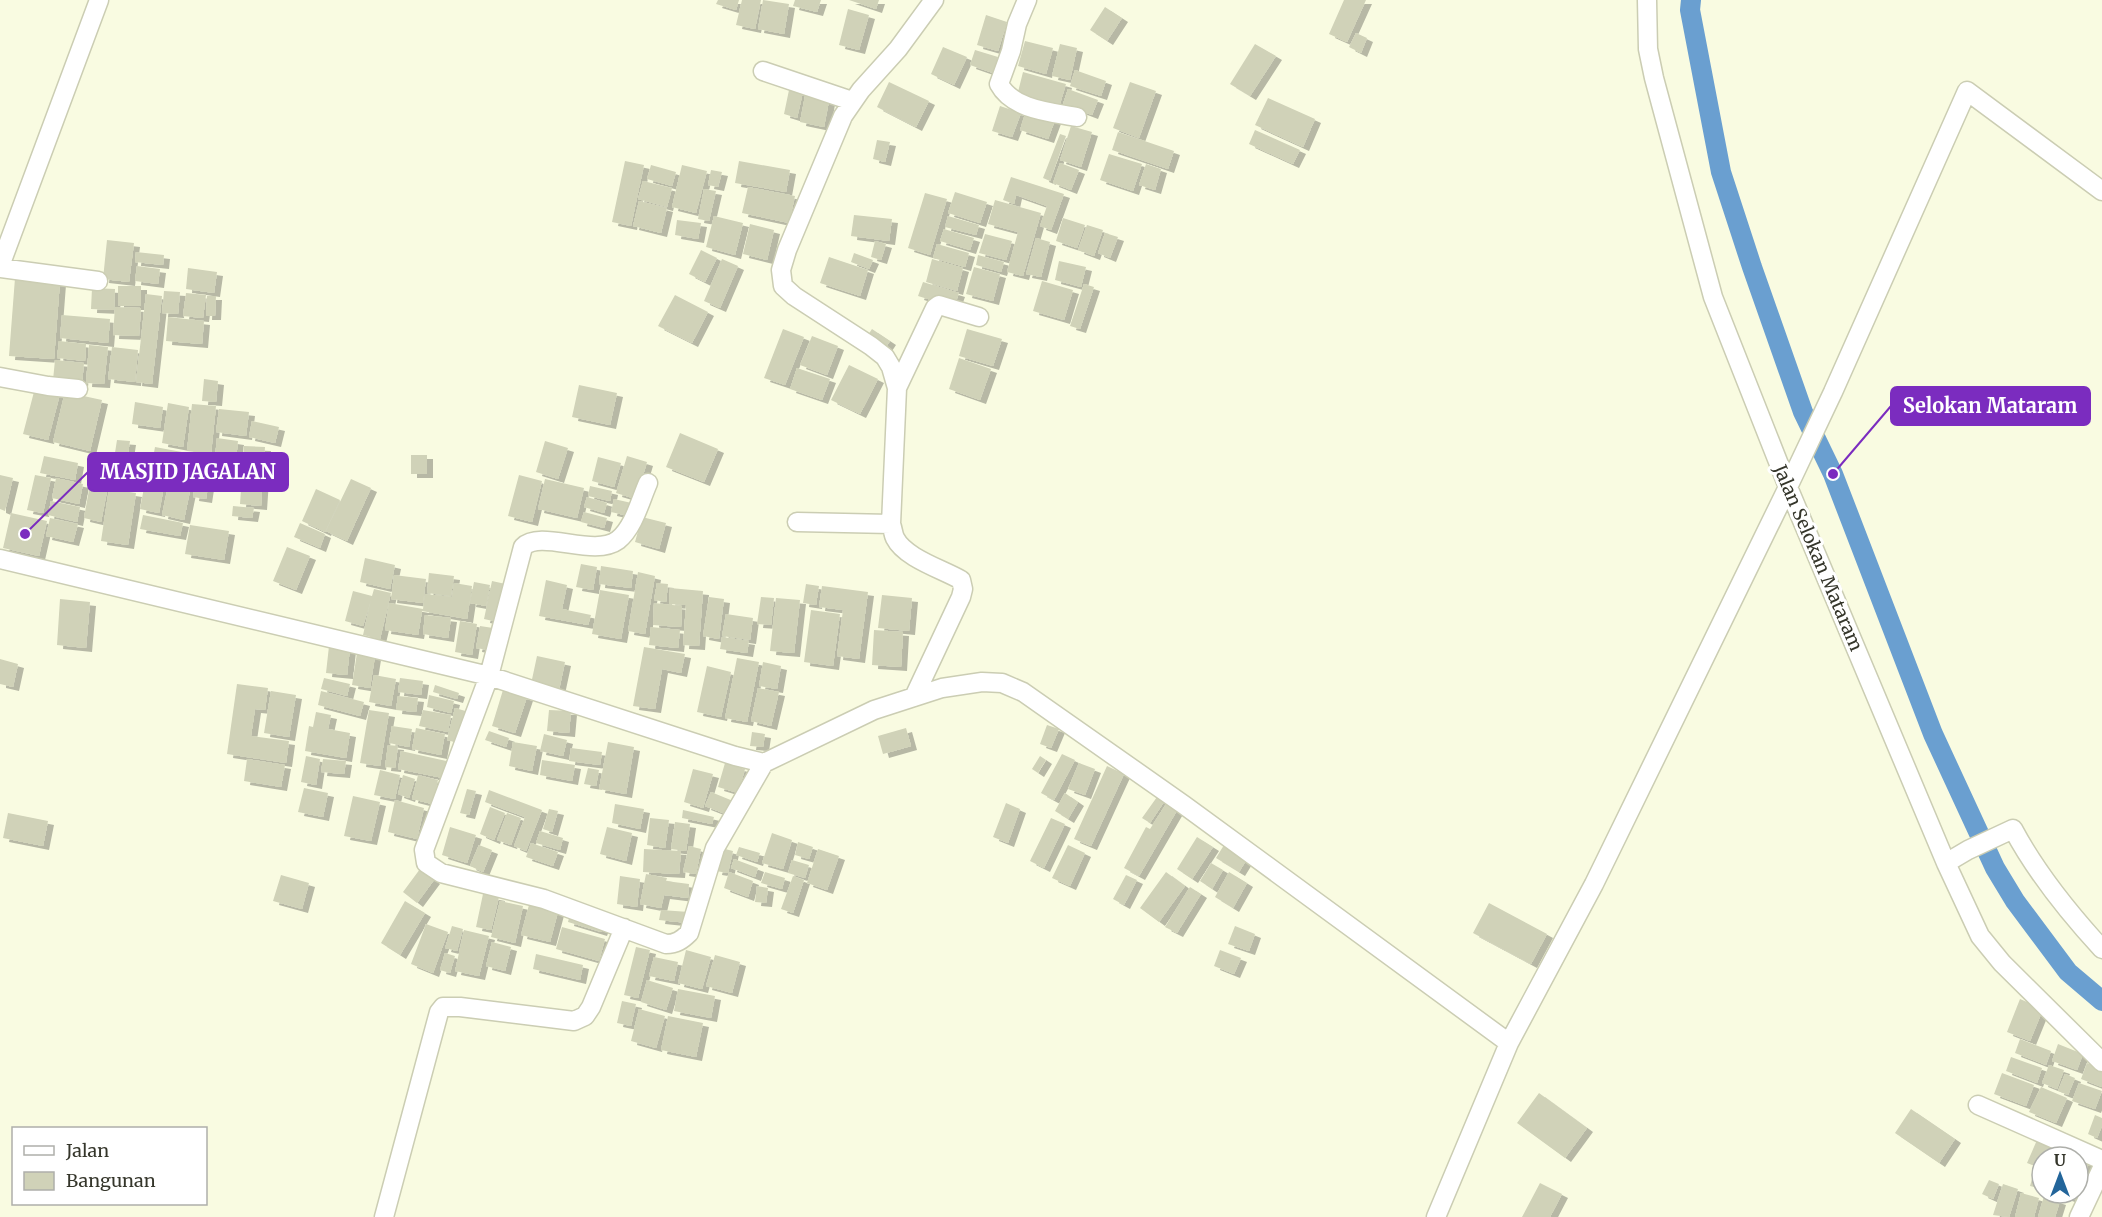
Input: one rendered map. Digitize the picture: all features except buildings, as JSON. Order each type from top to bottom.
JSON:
[{"type":"street","points":[[98,281],[0,267],[99,0]]},
{"type":"street","points":[[914,697],[963,589],[961,580],[915,557],[900,545],[895,537],[891,524],[897,388],[891,367],[885,357],[871,346],[794,296],[783,286],[781,270],[787,250],[843,116],[852,101],[898,49],[934,0]]},
{"type":"street","points":[[1027,0],[1017,24],[999,84],[1009,98],[1034,109],[1077,117]]},
{"type":"street","name":"Jalan Selokan Mataram","points":[[1647,0],[1648,49],[1654,78],[1713,297],[1788,487],[1946,863],[1980,936],[2002,963],[2102,1062]]},
{"type":"street","points":[[763,71],[852,101]]},
{"type":"street","points":[[1436,1217],[1509,1043],[1594,884],[1788,487],[1829,401],[1967,91],[2102,191]]},
{"type":"street","points":[[897,388],[935,308],[939,305],[979,317]]},
{"type":"street","points":[[0,377],[78,389]]},
{"type":"street","points":[[648,483],[631,523],[618,540],[597,546],[538,540],[528,542],[523,547],[489,676],[424,850],[426,863],[441,873],[544,899],[666,944],[682,940],[689,933],[715,848],[764,763]]},
{"type":"street","points":[[797,522],[891,524]]},
{"type":"street","points":[[0,559],[489,676],[735,756],[764,763],[777,759],[873,710],[942,688],[982,682],[1002,683],[1023,692],[1193,812],[1509,1043]]},
{"type":"street","points":[[1946,863],[2013,829],[2025,851],[2065,909],[2102,949]]},
{"type":"street","points":[[384,1217],[439,1012],[443,1007],[460,1007],[574,1021],[585,1016],[591,1007],[624,928]]},
{"type":"street","points":[[1978,1105],[2102,1161]]},
{"type":"street","points":[[2079,1217],[2102,1168]]},
{"type":"waterway","points":[[1691,0],[1690,10],[1721,172],[1752,267],[1803,412],[1833,474],[1933,734],[1995,868],[2015,901],[2068,972],[2102,1001]]},
{"type":"place","name":"Selokan Mataram","points":[[1833,474]]},
{"type":"place","name":"MASJID JAGALAN","points":[[25,534]]}]
